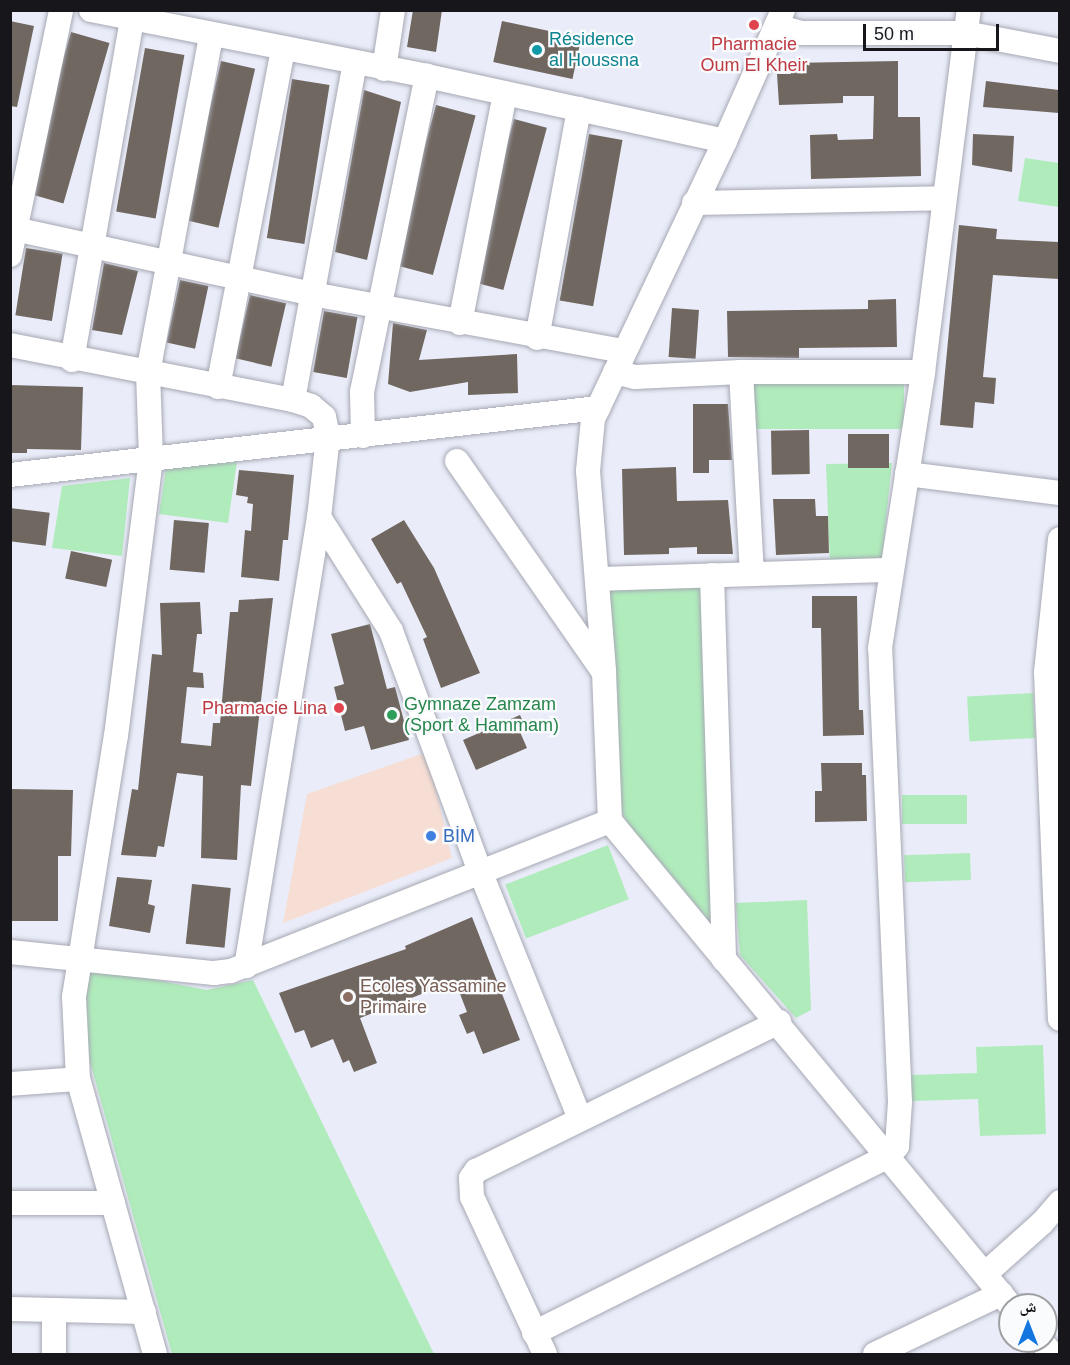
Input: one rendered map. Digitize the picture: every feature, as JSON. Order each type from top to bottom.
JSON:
[{"type":"street","points":[[10,255],[13,229],[61,10]]},
{"type":"street","points":[[91,10],[132,19],[175,18],[211,35],[427,76],[725,141]]},
{"type":"street","points":[[384,69],[393,10]]},
{"type":"street","points":[[1000,1293],[986,1273],[610,821],[604,672],[588,450],[598,408],[725,141],[779,18],[802,33],[967,22],[1059,51]]},
{"type":"street","points":[[72,360],[132,19]]},
{"type":"street","points":[[534,1333],[889,1156],[897,1146],[900,1121],[880,648],[889,570],[923,372],[967,22]]},
{"type":"street","points":[[155,1354],[78,1079],[74,1038],[78,956],[116,736],[151,458],[148,373],[166,261],[211,35]]},
{"type":"street","points":[[218,387],[283,50]]},
{"type":"street","points":[[293,400],[355,63]]},
{"type":"street","points":[[363,436],[362,392],[378,305],[427,76]]},
{"type":"street","points":[[460,323],[505,93]]},
{"type":"street","points":[[537,338],[579,110]]},
{"type":"street","points":[[694,203],[944,198]]},
{"type":"street","points":[[13,229],[312,294],[378,305],[537,338],[619,362],[635,377],[741,372],[923,372]]},
{"type":"street","points":[[10,345],[72,360],[293,400],[311,406],[324,417],[328,436],[319,517],[246,966]]},
{"type":"street","points":[[741,372],[752,574]]},
{"type":"street","points":[[10,475],[328,436],[363,436],[598,408]]},
{"type":"street","points":[[457,461],[604,672]]},
{"type":"street","points":[[907,474],[1059,493]]},
{"type":"street","points":[[319,517],[391,631],[480,871],[580,1119]]},
{"type":"street","points":[[1059,538],[1053,672],[1059,1017]]},
{"type":"street","points":[[598,579],[889,570]]},
{"type":"street","points":[[712,576],[724,960]]},
{"type":"street","points":[[10,951],[78,956],[214,973],[246,966],[610,821]]},
{"type":"street","points":[[545,1354],[476,1207],[471,1178],[483,1165],[778,1022]]},
{"type":"street","points":[[10,1084],[78,1079]]},
{"type":"street","points":[[986,1273],[1042,1223],[1059,1202]]},
{"type":"street","points":[[10,1203],[113,1203]]},
{"type":"street","points":[[875,1354],[998,1303]]},
{"type":"street","points":[[10,1309],[144,1312]]},
{"type":"street","points":[[54,1310],[54,1354]]},
{"type":"shaded area","points":[[427,752],[452,858],[283,923],[307,794]]},
{"type":"green space","points":[[1025,158],[1059,163],[1059,207],[1018,201]]},
{"type":"green space","points":[[754,382],[904,382],[904,429],[754,429]]},
{"type":"green space","points":[[237,462],[228,523],[159,514],[166,468]]},
{"type":"green space","points":[[892,463],[882,557],[830,564],[826,464]]},
{"type":"green space","points":[[130,478],[122,556],[52,548],[62,486]]},
{"type":"green space","points":[[701,582],[712,924],[628,824],[622,812],[607,595],[610,589]]},
{"type":"green space","points":[[1033,693],[1035,738],[969,741],[967,696]]},
{"type":"green space","points":[[902,795],[967,795],[967,824],[902,824]]},
{"type":"green space","points":[[608,845],[629,899],[526,939],[505,884]]},
{"type":"green space","points":[[970,853],[971,880],[905,882],[904,855]]},
{"type":"green space","points":[[807,900],[811,1010],[796,1018],[740,955],[736,903]]},
{"type":"green space","points":[[90,967],[207,990],[253,980],[434,1354],[172,1354],[88,1055],[85,993]]},
{"type":"green space","points":[[1043,1045],[1046,1134],[980,1136],[978,1099],[912,1101],[911,1075],[977,1073],[976,1047]]},
{"type":"building","points":[[413,10],[442,10],[436,52],[407,47]]},
{"type":"building","points":[[10,21],[34,26],[17,107],[10,106]]},
{"type":"building","name":"Résidence al Houssna","points":[[502,21],[581,38],[572,79],[493,62]]},
{"type":"building","points":[[71,32],[109,43],[63,204],[25,193]]},
{"type":"building","points":[[145,48],[184,55],[156,218],[116,211]]},
{"type":"building","points":[[221,61],[255,69],[218,228],[184,220]]},
{"type":"building","points":[[898,61],[898,117],[920,117],[921,176],[811,179],[810,135],[837,134],[838,140],[873,139],[874,96],[843,96],[843,103],[779,105],[777,74],[791,74],[791,63]]},
{"type":"building","points":[[292,79],[330,85],[304,244],[267,238]]},
{"type":"building","points":[[986,81],[1059,90],[1059,113],[983,107]]},
{"type":"building","points":[[364,90],[401,102],[367,260],[335,252]]},
{"type":"building","points":[[436,105],[476,116],[433,275],[393,264]]},
{"type":"building","points":[[514,119],[547,128],[503,290],[471,281]]},
{"type":"building","points":[[589,134],[622,140],[593,306],[560,300]]},
{"type":"building","points":[[973,134],[1014,136],[1012,172],[972,165]]},
{"type":"building","points":[[959,225],[997,229],[996,239],[1059,242],[1059,279],[993,275],[983,377],[996,378],[994,404],[975,402],[973,428],[940,425]]},
{"type":"building","points":[[26,248],[63,254],[52,321],[15,315]]},
{"type":"building","points":[[104,263],[138,271],[122,335],[92,330]]},
{"type":"building","points":[[180,280],[208,286],[195,349],[167,343]]},
{"type":"building","points":[[250,295],[286,303],[271,367],[235,358]]},
{"type":"building","points":[[896,299],[897,347],[799,348],[799,358],[728,357],[727,311],[868,309],[868,300]]},
{"type":"building","points":[[672,308],[699,310],[696,359],[669,357]]},
{"type":"building","points":[[324,311],[357,317],[347,378],[313,372]]},
{"type":"building","points":[[393,323],[427,330],[419,360],[517,354],[518,393],[468,395],[468,382],[410,392],[388,384]]},
{"type":"building","points":[[10,385],[83,387],[81,450],[27,449],[27,453],[10,453]]},
{"type":"building","points":[[693,404],[728,404],[732,460],[709,460],[709,473],[693,473]]},
{"type":"building","points":[[809,430],[810,474],[772,475],[771,431]]},
{"type":"building","points":[[848,434],[889,434],[889,468],[848,468]]},
{"type":"building","points":[[676,467],[677,501],[728,500],[733,554],[697,554],[697,547],[669,548],[669,554],[624,555],[622,469]]},
{"type":"building","points":[[239,470],[294,475],[288,540],[283,540],[279,581],[241,577],[245,530],[251,531],[253,504],[247,503],[248,497],[236,495]]},
{"type":"building","points":[[773,499],[815,499],[816,516],[828,516],[829,553],[776,555]]},
{"type":"building","points":[[10,508],[50,513],[46,546],[10,541]]},
{"type":"building","points":[[174,520],[209,523],[205,573],[170,570]]},
{"type":"building","points":[[404,520],[434,568],[480,673],[441,688],[423,639],[427,637],[401,582],[397,584],[371,539]]},
{"type":"building","points":[[71,551],[112,560],[106,587],[65,578]]},
{"type":"building","points":[[812,596],[857,596],[859,710],[863,710],[864,735],[823,736],[821,628],[812,628]]},
{"type":"building","points":[[273,598],[251,786],[241,785],[237,860],[201,858],[203,776],[177,773],[164,847],[158,846],[156,857],[121,855],[132,789],[138,790],[152,654],[162,655],[160,603],[200,602],[202,634],[197,634],[193,672],[203,673],[204,688],[187,687],[181,743],[211,746],[213,723],[220,723],[230,612],[238,612],[239,600]]},
{"type":"building","points":[[370,624],[387,689],[395,687],[409,740],[371,750],[364,726],[345,731],[334,687],[344,684],[331,634]]},
{"type":"building","points":[[520,715],[526,729],[520,732],[527,748],[476,770],[463,740]]},
{"type":"building","points":[[821,763],[862,763],[862,775],[866,775],[867,821],[815,822],[815,791],[822,791]]},
{"type":"building","points":[[10,789],[73,790],[71,856],[58,856],[58,921],[10,921]]},
{"type":"building","points":[[117,877],[152,880],[148,904],[155,906],[150,933],[109,926]]},
{"type":"building","points":[[192,884],[231,888],[225,948],[186,944]]},
{"type":"building","name":"Ecoles Yassamine Primaire","points":[[472,917],[520,1040],[483,1054],[474,1031],[467,1034],[459,1015],[467,1012],[455,981],[360,1018],[377,1063],[354,1072],[349,1060],[343,1063],[333,1039],[311,1048],[304,1030],[295,1033],[279,993],[406,949],[405,946]]},
{"type":"place","name":"Pharmacie Oum El Kheir","points":[[754,25]]},
{"type":"place","name":"Résidence al Houssna","points":[[537,50]]},
{"type":"place","name":"Pharmacie Lina","points":[[339,708]]},
{"type":"place","name":"Gymnaze Zamzam (Sport & Hammam)","points":[[392,715]]},
{"type":"place","name":"BİM","points":[[431,836]]},
{"type":"place","name":"Ecoles Yassamine Primaire","points":[[348,997]]}]
